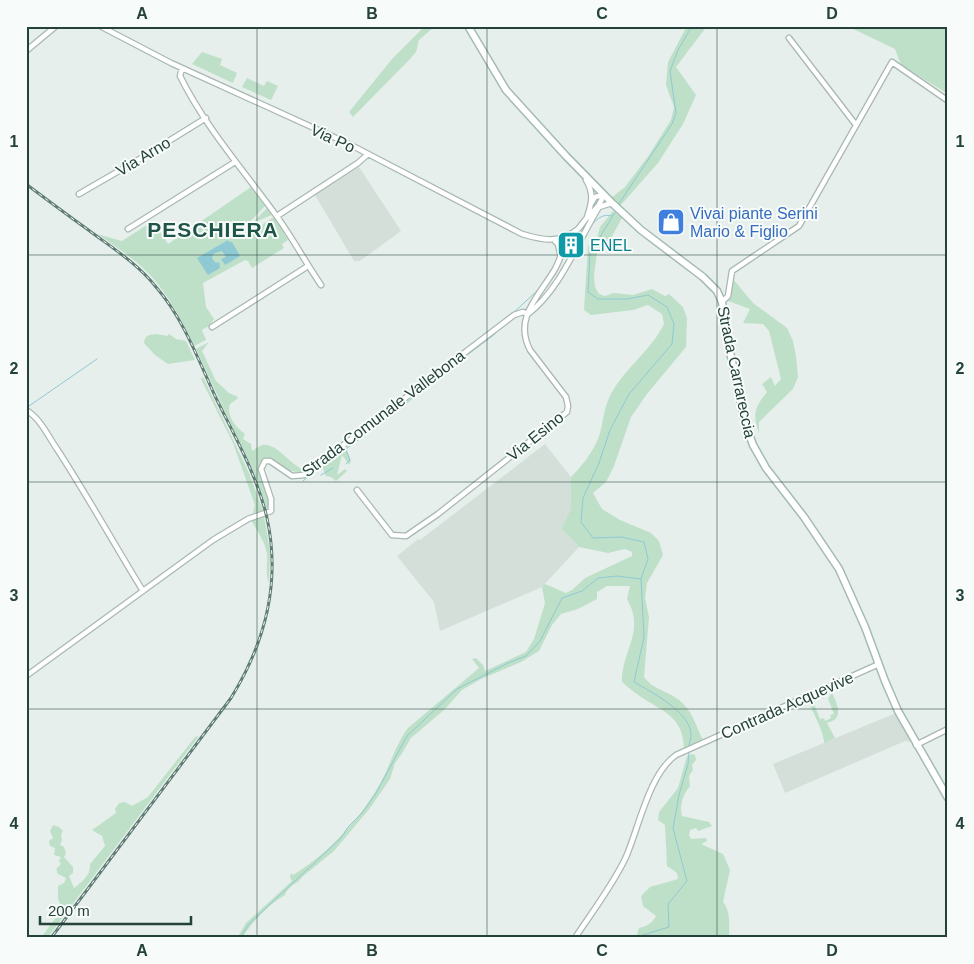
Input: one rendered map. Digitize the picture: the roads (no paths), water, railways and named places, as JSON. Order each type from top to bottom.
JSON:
[{"type":"main road","name":"Strada Carrareccia","points":[[468,26],[506,90],[583,174],[641,230],[708,281],[717,291],[722,302],[742,409],[753,445],[766,468],[804,517],[839,568],[865,626],[895,705],[916,745],[948,798]]},
{"type":"street","points":[[26,50],[56,26]]},
{"type":"street","name":"Via Po","points":[[100,26],[182,68],[368,154],[522,234],[544,240],[554,240],[568,235]]},
{"type":"street","points":[[790,38],[856,125]]},
{"type":"street","points":[[722,302],[728,296],[732,271],[799,226],[892,62],[947,100]]},
{"type":"street","points":[[182,68],[180,76],[187,90],[234,162],[277,216],[321,285]]},
{"type":"street","name":"Via Arno","points":[[79,194],[206,118]]},
{"type":"street","points":[[277,216],[358,163],[368,154]]},
{"type":"street","points":[[128,229],[234,162]]},
{"type":"street","points":[[583,174],[592,190],[591,204]]},
{"type":"street","points":[[587,217],[595,197],[603,195]]},
{"type":"street","points":[[528,314],[541,303],[554,286],[603,195]]},
{"type":"street","points":[[528,314],[532,303],[550,278],[568,235],[578,228],[598,207],[612,204]]},
{"type":"street","points":[[568,235],[574,237],[577,245]]},
{"type":"street","points":[[554,240],[559,247],[560,257]]},
{"type":"street","points":[[212,327],[308,266]]},
{"type":"street","name":"Strada Comunale Vallebona","points":[[26,676],[236,524],[253,516],[271,511],[271,499],[261,469],[265,461],[270,461],[292,476],[304,475],[383,417],[514,315],[523,312],[528,314]]},
{"type":"street","name":"Via Esino","points":[[357,490],[392,535],[406,536],[438,514],[564,415],[568,409],[566,397],[527,343],[524,331],[528,314]]},
{"type":"street","points":[[26,410],[32,414],[45,431],[69,468],[143,591]]},
{"type":"street","name":"Contrada Acquevive","points":[[575,938],[618,871],[626,856],[649,796],[661,771],[670,760],[683,752],[879,664]]},
{"type":"street","points":[[916,745],[948,729]]},
{"type":"water","points":[[228,240],[232,242],[240,256],[225,265],[221,259],[226,257],[222,251],[215,253],[212,256],[213,260],[216,263],[219,262],[220,268],[208,275],[197,258]]},
{"type":"waterway","points":[[618,205],[672,124],[676,113],[670,71],[678,50],[692,26]]},
{"type":"waterway","points":[[240,938],[249,924],[341,838],[376,793],[407,736],[457,689],[526,656],[540,641],[562,598],[582,591],[598,578],[617,576],[641,579],[648,559],[644,542],[621,537],[593,538],[581,522],[583,498],[599,463],[610,430],[629,394],[672,344],[674,324],[667,307],[648,295],[627,299],[598,299],[588,292],[590,253],[616,211]]},
{"type":"waterway","points":[[593,223],[602,216],[612,216]]},
{"type":"waterway","points":[[512,314],[538,290]]},
{"type":"waterway","points":[[442,374],[495,334]]},
{"type":"waterway","points":[[29,406],[97,359]]},
{"type":"waterway","points":[[321,467],[383,422],[437,378]]},
{"type":"waterway","points":[[346,450],[350,460],[346,464]]},
{"type":"waterway","points":[[303,481],[319,468]]},
{"type":"waterway","points":[[321,475],[333,468]]},
{"type":"waterway","points":[[641,579],[644,637],[634,682],[660,697],[684,718],[691,735],[689,747]]},
{"type":"waterway","points":[[643,938],[643,935],[669,927],[668,904],[687,881],[673,828],[679,795],[688,764],[689,751]]},
{"type":"railway","points":[[26,184],[132,263],[149,278],[166,299],[189,339],[257,486],[267,518],[272,565],[271,589],[261,634],[253,656],[231,698],[51,938]]},
{"type":"place","name":"Vivai piante Serini Mario & Figlio","points":[[671,222]]},
{"type":"place","name":"ENEL","points":[[571,245]]},
{"type":"district","name":"PESCHIERA","points":[[213,230]]}]
